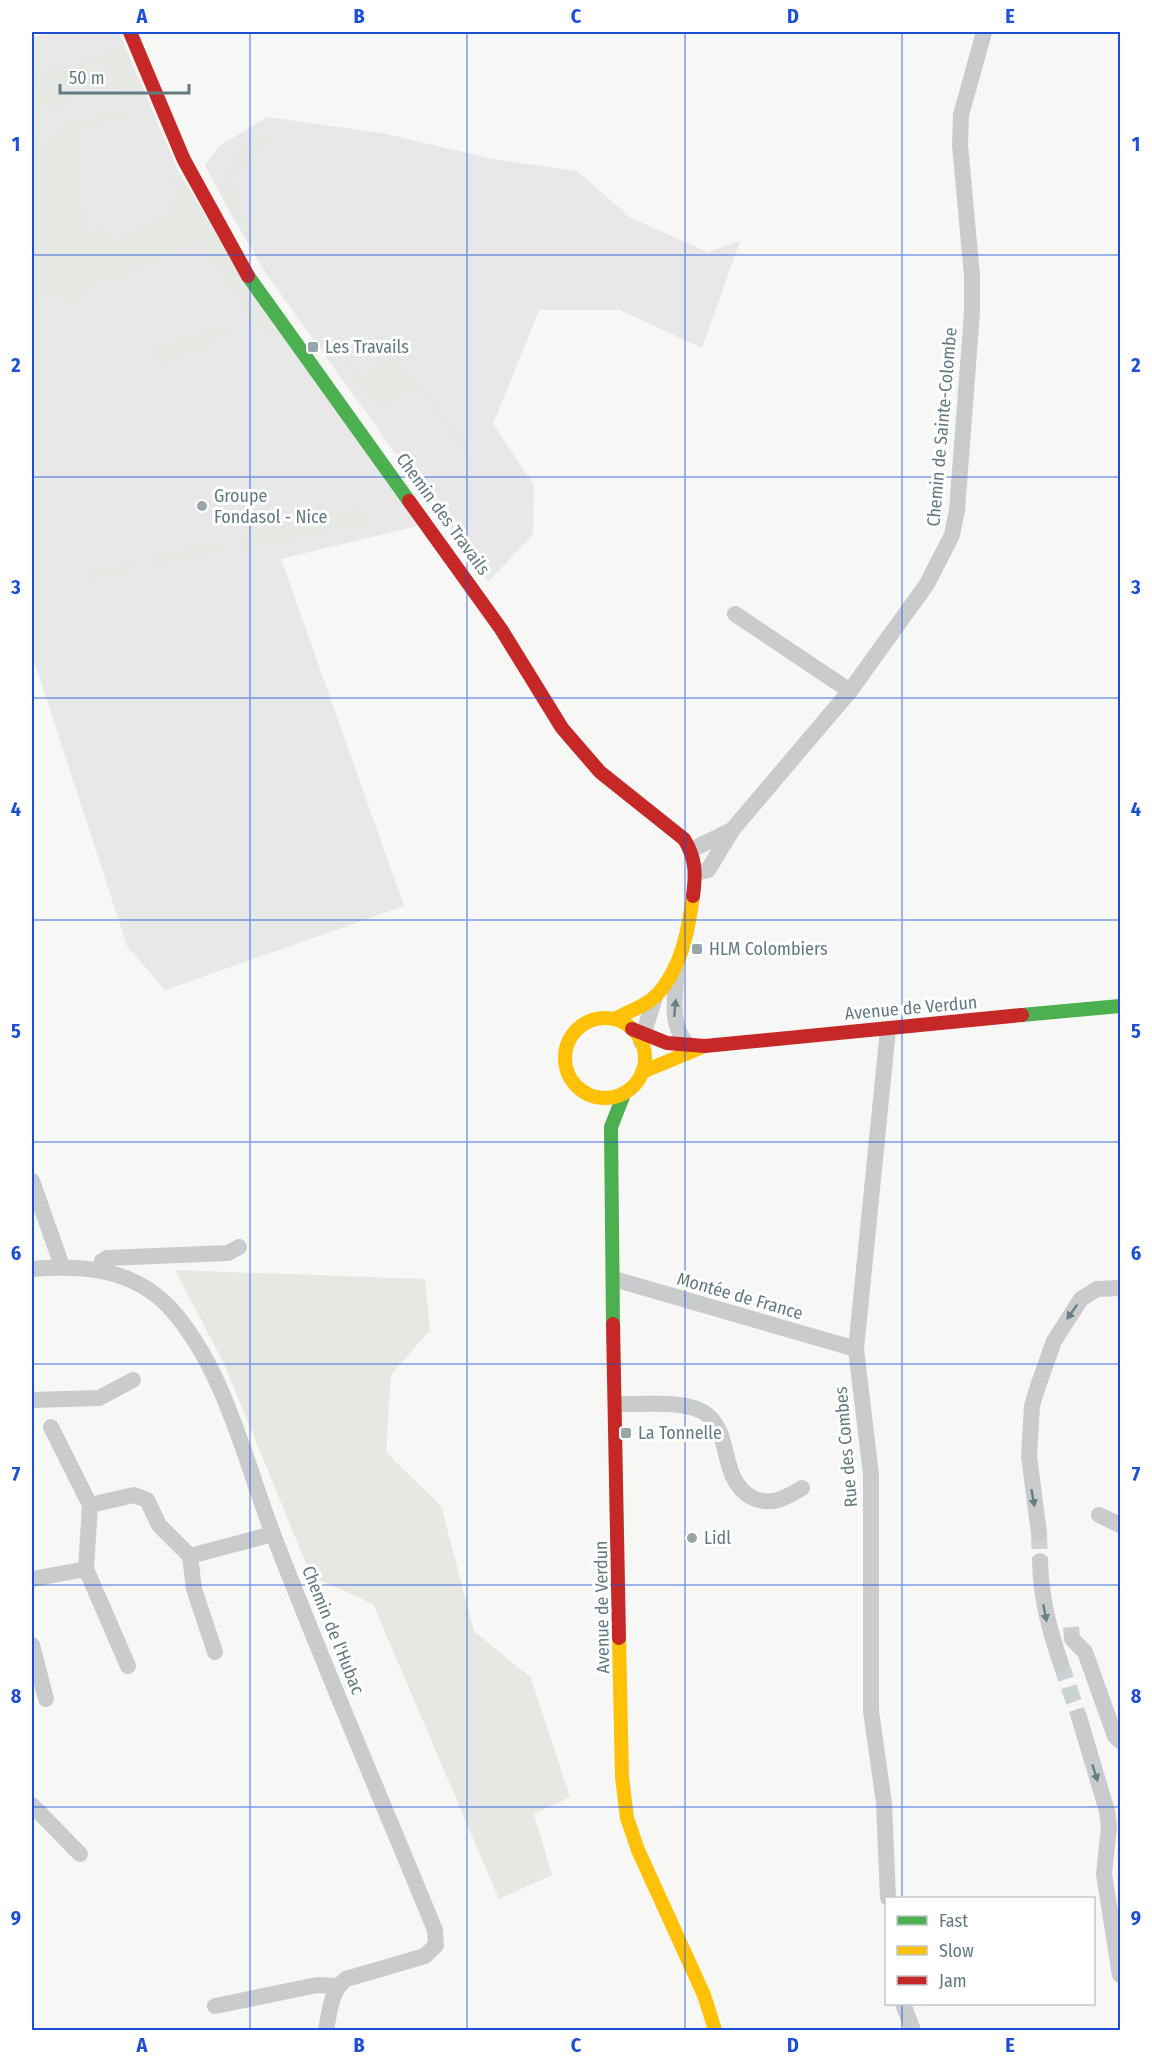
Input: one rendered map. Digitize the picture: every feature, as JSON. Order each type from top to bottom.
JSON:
[{"type":"main road","name":"Chemin des Travails","points":[[130,32],[182,153],[228,244],[251,281],[481,600],[562,728],[600,772],[670,827],[684,839],[691,850],[696,873],[687,935],[676,967],[655,997],[615,1019]]},
{"type":"main road","name":"Avenue de Verdun","points":[[639,1035],[667,1043],[696,1046],[1120,1006]]},
{"type":"main road","points":[[604,1018],[615,1019],[639,1035],[645,1054],[642,1072],[635,1085],[624,1094],[599,1098],[578,1088],[567,1071],[565,1060],[569,1039],[584,1024],[604,1018]]},
{"type":"main road","name":"Avenue de Verdun","points":[[642,1072],[696,1046]]},
{"type":"main road","name":"Avenue de Verdun","points":[[587,1094],[610,1165]]},
{"type":"main road","name":"Avenue de Verdun","points":[[624,1094],[611,1127],[610,1165],[622,1777],[627,1818],[638,1850],[704,1995],[715,2031]]},
{"type":"street","name":"Chemin de Sainte-Colombe","points":[[696,873],[708,870],[733,829],[850,691],[927,584],[952,534],[972,312],[969,223],[960,145],[962,115],[984,32]]},
{"type":"street","points":[[735,614],[850,691]]},
{"type":"street","name":"Chemin de Sainte-Colombe","points":[[691,850],[733,829]]},
{"type":"street","points":[[676,967],[674,1020],[680,1037],[696,1046]]},
{"type":"street","name":"Chemin des Travails","points":[[639,1035],[655,997]]},
{"type":"street","name":"Rue des Combes","points":[[888,1029],[856,1349],[871,1475],[871,1711],[884,1803],[888,1897]]},
{"type":"street","points":[[32,1181],[62,1266]]},
{"type":"street","points":[[101,1270],[102,1261],[107,1258],[228,1253],[239,1247]]},
{"type":"street","name":"Chemin de l'Hubac","points":[[32,1269],[62,1266],[101,1270],[129,1279],[148,1289],[170,1307],[192,1336],[214,1375],[273,1534],[435,1930],[436,1945],[425,1956],[346,1978],[338,1986],[317,1985],[215,2007]]},
{"type":"street","name":"Montée de France","points":[[614,1279],[856,1349]]},
{"type":"street","points":[[1039,1533],[1029,1456],[1032,1406],[1038,1386],[1054,1341],[1081,1299],[1097,1289],[1120,1288]]},
{"type":"street","points":[[32,1400],[99,1398],[133,1380]]},
{"type":"street","points":[[616,1404],[683,1405],[705,1413],[718,1430],[736,1484],[756,1499],[775,1501],[802,1488]]},
{"type":"street","points":[[51,1427],[90,1505],[86,1569],[128,1666]]},
{"type":"street","points":[[90,1505],[134,1495],[147,1500],[159,1525],[190,1557],[194,1589],[215,1652]]},
{"type":"street","points":[[1099,1515],[1120,1525]]},
{"type":"street","points":[[190,1557],[273,1534]]},
{"type":"street","points":[[1040,1561],[1041,1591],[1046,1620],[1061,1664]]},
{"type":"street","points":[[32,1580],[86,1569]]},
{"type":"street","points":[[1077,1644],[1115,1736],[1120,1741]]},
{"type":"street","points":[[32,1645],[46,1699]]},
{"type":"street","points":[[1079,1717],[1107,1811],[1109,1826],[1104,1874],[1120,1975]]},
{"type":"street","points":[[32,1806],[80,1854]]},
{"type":"street","points":[[326,2031],[333,1995],[338,1986]]},
{"type":"street","points":[[903,2005],[913,2031]]},
{"type":"shaded area","points":[[58,32],[119,32],[196,213],[421,525],[281,559],[404,906],[165,990],[127,946],[32,654],[32,37]]},
{"type":"shaded area","points":[[122,46],[140,94],[120,99],[106,67],[59,84],[61,94],[67,93],[73,98],[61,112],[40,105],[35,90],[32,91],[32,73],[100,55]]},
{"type":"shaded area","points":[[133,107],[135,114],[82,131],[83,199],[89,232],[103,226],[111,239],[167,211],[173,196],[171,171],[178,170],[280,342],[257,330],[199,243],[182,248],[181,254],[132,271],[133,276],[89,287],[91,294],[66,305],[62,293],[32,304],[32,140],[41,146],[62,123]]},
{"type":"shaded area","points":[[267,117],[382,133],[493,159],[577,171],[631,218],[708,252],[740,241],[702,348],[620,310],[539,310],[493,424],[534,485],[533,534],[488,582],[267,275],[205,165],[219,146]]},
{"type":"shaded area","points":[[281,136],[234,174],[235,187],[243,212],[273,271],[268,275],[241,230],[219,184],[229,164],[244,146],[257,139]]},
{"type":"shaded area","points":[[219,328],[239,331],[206,344],[207,348],[159,366],[153,348],[202,330]]},
{"type":"shaded area","points":[[342,351],[360,376],[391,353],[409,374],[413,373],[468,447],[463,452],[417,385],[386,408],[369,401],[338,355]]},
{"type":"shaded area","points":[[363,505],[370,524],[242,551],[236,534]]},
{"type":"shaded area","points":[[220,539],[226,552],[153,568],[148,557]]},
{"type":"shaded area","points":[[136,561],[139,570],[89,581],[85,571]]},
{"type":"shaded area","points":[[175,1270],[425,1279],[430,1330],[391,1375],[386,1452],[441,1506],[474,1631],[531,1678],[570,1797],[534,1814],[552,1875],[499,1899],[373,1604],[311,1576],[225,1366]]},
{"type":"tunnel","points":[[1039,1533],[1040,1561]]},
{"type":"tunnel","points":[[1071,1627],[1072,1639]]},
{"type":"tunnel","points":[[1061,1664],[1079,1717]]},
{"type":"traffic: fast","points":[[248,276],[409,501]]},
{"type":"traffic: fast","points":[[1022,1015],[1120,1006]]},
{"type":"traffic: fast","points":[[613,1324],[611,1127],[624,1094]]},
{"type":"traffic: slow","points":[[615,1019],[652,1000],[665,985],[682,949],[693,896]]},
{"type":"traffic: slow","points":[[605,1018],[620,1021],[633,1030],[642,1043],[645,1058],[642,1073],[633,1086],[620,1095],[605,1098],[590,1095],[577,1086],[568,1073],[565,1058],[568,1043],[577,1030],[590,1021],[605,1018]]},
{"type":"traffic: slow","points":[[642,1072],[700,1048]]},
{"type":"traffic: slow","points":[[619,1638],[622,1777],[627,1818],[638,1850],[704,1995],[715,2030]]},
{"type":"traffic: jam","points":[[130,32],[184,160],[248,276]]},
{"type":"traffic: jam","points":[[409,501],[501,629],[562,728],[600,772],[684,839],[694,866],[693,896]]},
{"type":"traffic: jam","points":[[632,1029],[667,1043],[705,1046],[1022,1015]]},
{"type":"traffic: jam","points":[[613,1324],[619,1638]]},
{"type":"place","name":"Les Travails","points":[[313,347]]},
{"type":"place","name":"Groupe Fondasol - Nice","points":[[202,506]]},
{"type":"place","name":"HLM Colombiers","points":[[697,949]]},
{"type":"place","name":"La Tonnelle","points":[[626,1433]]},
{"type":"place","name":"Lidl","points":[[692,1538]]}]
